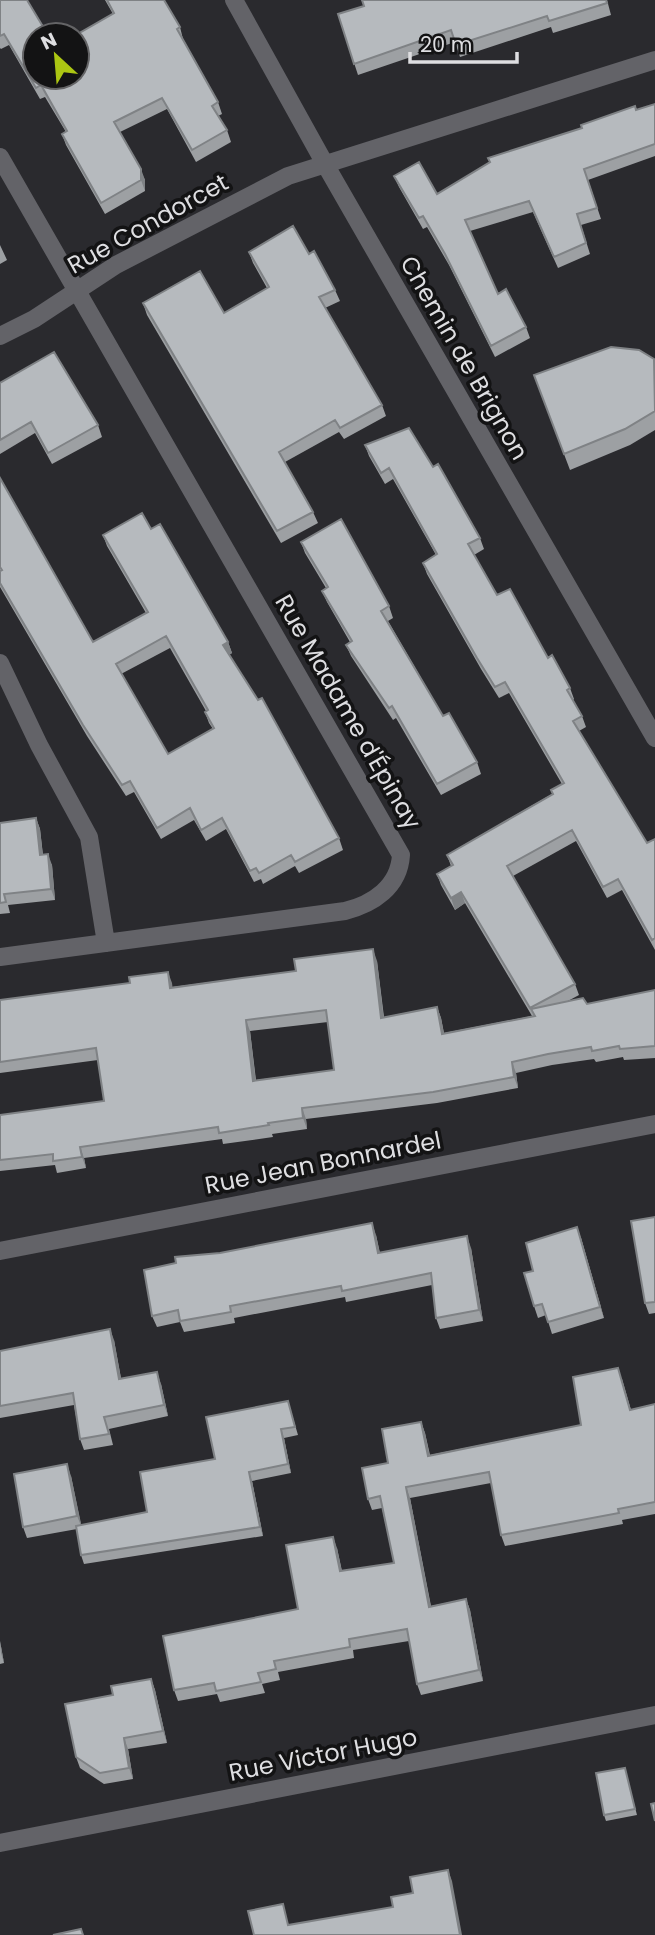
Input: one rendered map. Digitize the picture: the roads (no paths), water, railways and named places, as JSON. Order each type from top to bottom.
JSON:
[{"type":"street","name":"Chemin de Brignon","points":[[234,0],[325,164],[655,738]]},
{"type":"street","name":"Rue Condorcet","points":[[0,336],[34,319],[116,265],[288,176],[655,60]]},
{"type":"street","points":[[0,157],[76,292]]},
{"type":"street","name":"Rue Madame d'Épinay","points":[[0,957],[362,906],[388,887],[400,865],[401,855],[76,292]]},
{"type":"street","points":[[0,663],[38,745],[89,837],[106,943]]},
{"type":"street","name":"Rue Jean Bonnardel","points":[[0,1251],[655,1124]]},
{"type":"street","name":"Rue Victor Hugo","points":[[0,1843],[655,1715]]}]
